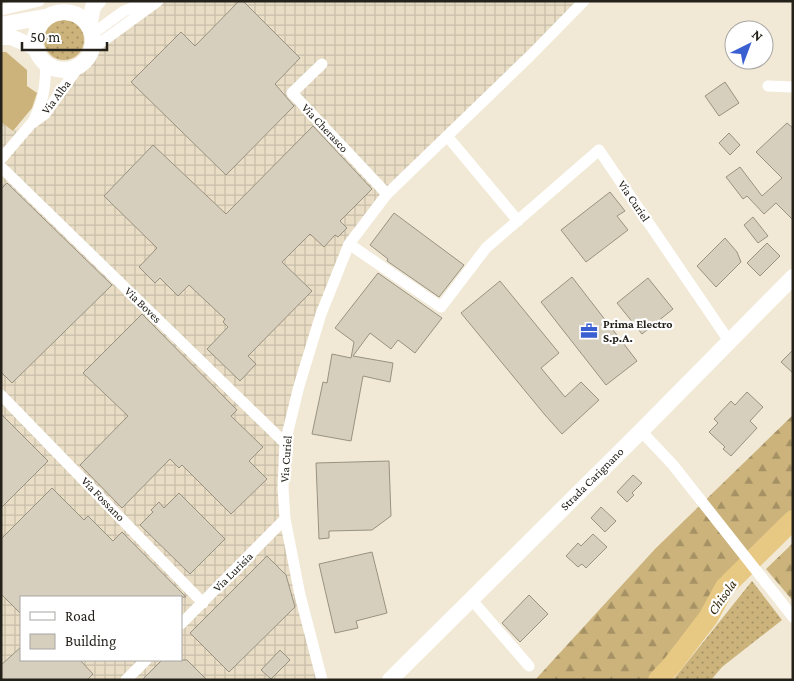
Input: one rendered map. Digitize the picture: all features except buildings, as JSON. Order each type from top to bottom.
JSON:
[{"type":"main road","points":[[79,1],[42,22],[37,30],[36,48],[40,57],[53,68],[70,70],[79,66],[89,56],[93,6],[98,1]]},
{"type":"main road","points":[[1,26],[57,14],[78,16],[91,36]]},
{"type":"main road","points":[[1,37],[11,37],[36,48]]},
{"type":"main road","name":"Strada Carignano","points":[[390,680],[793,277]]},
{"type":"street","points":[[1,10],[38,1]]},
{"type":"street","points":[[91,36],[124,11],[149,1]]},
{"type":"street","points":[[91,36],[158,1]]},
{"type":"street","name":"Via Curiel","points":[[322,680],[300,595],[285,519],[283,488],[284,444],[299,386],[316,332],[349,244],[387,194],[584,1]]},
{"type":"street","name":"Via Alba","points":[[1,159],[31,124],[42,103],[46,64]]},
{"type":"street","name":"Via Cherasco","points":[[322,64],[292,93],[387,194]]},
{"type":"street","name":"Via Alba","points":[[31,124],[45,114],[79,66]]},
{"type":"street","points":[[768,86],[793,87]]},
{"type":"street","points":[[446,136],[518,221]]},
{"type":"street","name":"Via Curiel","points":[[349,244],[441,307],[486,248],[599,150],[729,341]]},
{"type":"street","name":"Via Boves","points":[[1,167],[284,444]]},
{"type":"street","name":"Via Fossano","points":[[1,395],[203,603]]},
{"type":"street","points":[[641,431],[673,465],[793,617]]},
{"type":"street","name":"Via Lurisia","points":[[182,623],[285,519]]},
{"type":"street","points":[[471,599],[529,666]]},
{"type":"street","points":[[126,680],[145,661]]},
{"type":"shaded area","points":[[158,1],[584,1],[387,194],[349,244],[299,386],[283,488],[322,680],[1,680],[1,122],[13,131],[31,124],[84,62],[92,49]]},
{"type":"green space","points":[[68,20],[75,23],[81,29],[84,40],[83,48],[75,57],[68,60],[60,60],[53,57],[45,48],[44,36],[47,29],[56,21]]},
{"type":"green space","points":[[1,52],[6,52],[27,70],[27,86],[37,93],[32,108],[13,131],[1,122]]},
{"type":"green space","points":[[793,415],[793,520],[725,587],[672,665],[659,680],[535,680],[655,549]]},
{"type":"green space","points":[[793,543],[793,601],[766,569]]},
{"type":"green space","points":[[752,581],[782,620],[722,667],[711,680],[673,680]]},
{"type":"waterway","name":"Chisola","points":[[658,680],[708,618],[725,587],[793,520]]},
{"type":"place","name":"Prima Electro S.p.A.","points":[[589,331]]}]
